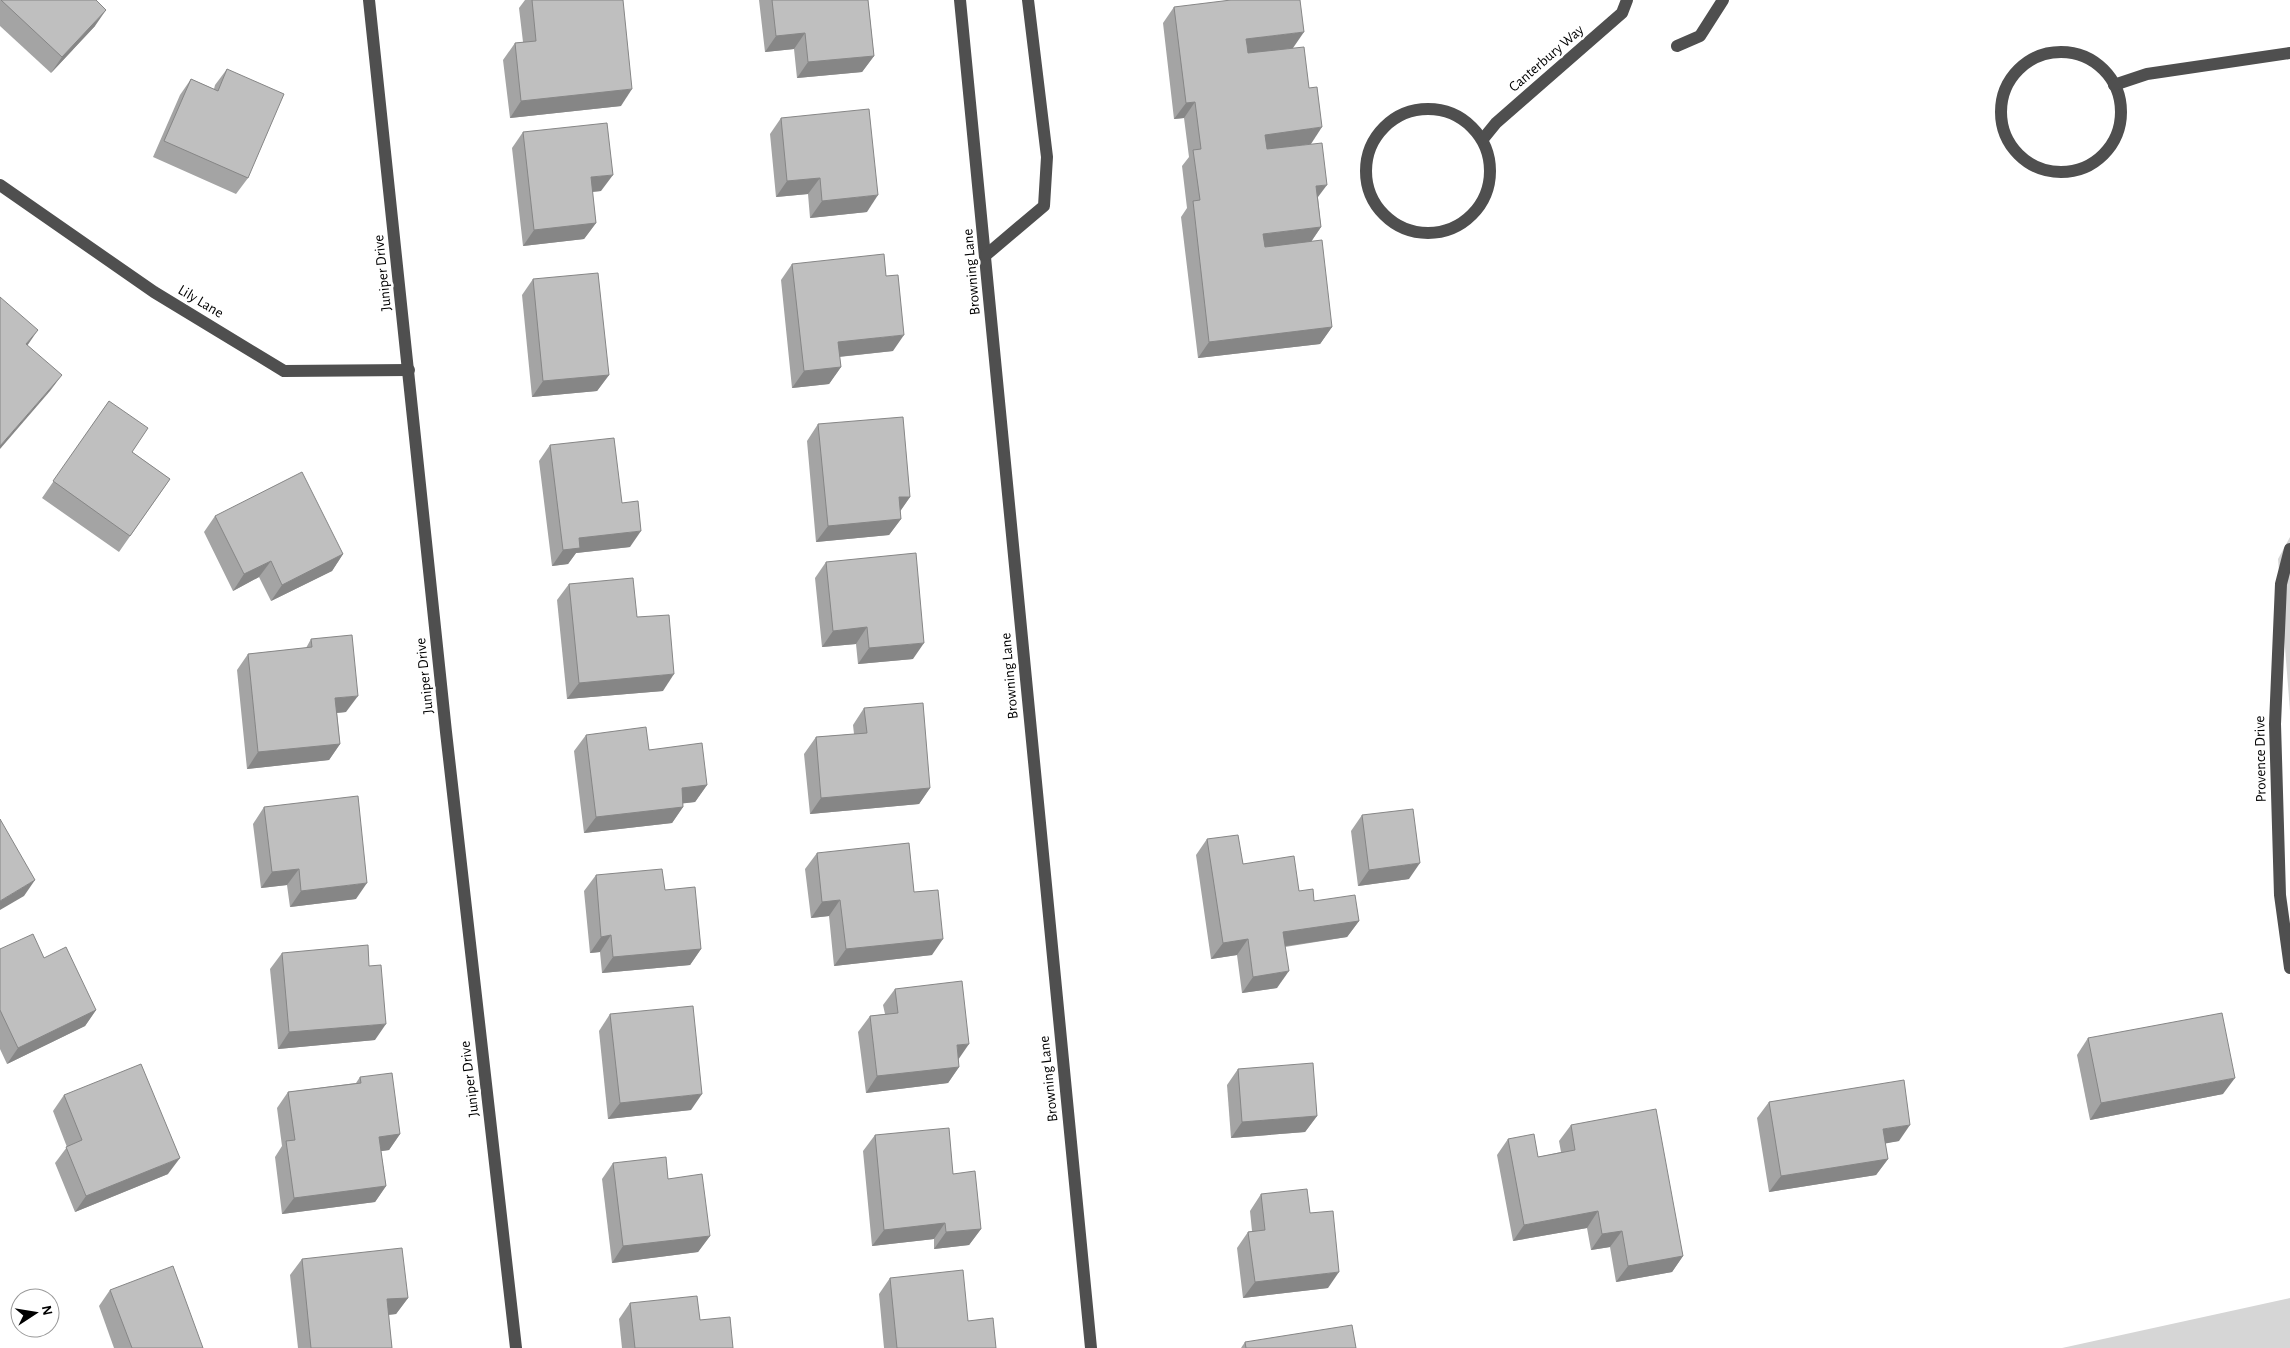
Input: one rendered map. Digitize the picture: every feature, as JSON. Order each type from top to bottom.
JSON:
[{"type":"street","name":"Juniper Drive","points":[[369,0],[446,732],[516,1348]]},
{"type":"street","name":"Browning Lane","points":[[960,0],[1091,1348]]},
{"type":"street","points":[[986,255],[1044,206],[1047,157],[1028,0]]},
{"type":"street","name":"Canterbury Way","points":[[1483,139],[1496,123],[1622,13],[1627,0]]},
{"type":"street","points":[[1677,46],[1700,36],[1723,0]]},
{"type":"street","points":[[2061,51],[2089,58],[2111,77],[2114,85],[2122,104],[2118,134],[2102,158],[2076,172],[2047,172],[2021,159],[2004,134],[2000,106],[2010,78],[2032,58],[2061,51]]},
{"type":"street","points":[[2114,85],[2146,74],[2290,53]]},
{"type":"street","points":[[1428,107],[1459,116],[1483,139],[1491,170],[1483,202],[1460,225],[1429,234],[1398,225],[1374,203],[1365,171],[1367,163],[1374,139],[1396,116],[1428,107]]},
{"type":"street","name":"Lily Lane","points":[[0,185],[154,292],[284,371],[409,370]]},
{"type":"street","name":"Provence Drive","points":[[2290,549],[2281,584],[2275,724],[2280,895],[2290,968]]},
{"type":"shaded area","points":[[2290,537],[2290,711],[2278,559]]},
{"type":"shaded area","points":[[2290,1298],[2290,1348],[2062,1348]]},
{"type":"building","points":[[1,0],[96,0],[106,10],[62,57]]},
{"type":"building","points":[[532,0],[623,0],[632,89],[521,101],[515,43],[536,41]]},
{"type":"building","points":[[772,0],[868,0],[874,56],[808,62],[805,33],[776,36]]},
{"type":"building","points":[[1231,0],[1300,0],[1304,32],[1246,39],[1248,53],[1304,47],[1309,88],[1317,87],[1322,127],[1265,135],[1267,149],[1322,143],[1327,185],[1316,186],[1321,227],[1263,234],[1265,247],[1322,240],[1332,327],[1209,342],[1193,201],[1200,200],[1193,150],[1201,149],[1195,102],[1186,103],[1174,7]]},
{"type":"building","points":[[227,69],[284,94],[248,178],[164,141],[191,79],[218,91]]},
{"type":"building","points":[[869,109],[878,195],[822,201],[820,178],[787,181],[781,118]]},
{"type":"building","points":[[607,123],[613,175],[591,177],[596,223],[534,230],[523,132]]},
{"type":"building","points":[[884,254],[886,276],[898,275],[904,335],[838,342],[841,367],[804,371],[792,264]]},
{"type":"building","points":[[598,273],[609,375],[543,381],[533,279]]},
{"type":"building","points":[[0,297],[38,330],[26,344],[62,375],[0,446]]},
{"type":"building","points":[[109,401],[148,428],[132,452],[170,479],[130,536],[53,481]]},
{"type":"building","points":[[903,417],[910,497],[899,497],[901,519],[828,526],[818,424]]},
{"type":"building","points":[[614,438],[622,503],[638,501],[641,531],[579,538],[580,548],[563,550],[550,445]]},
{"type":"building","points":[[302,472],[343,554],[282,585],[271,561],[244,574],[215,516]]},
{"type":"building","points":[[916,553],[924,643],[869,648],[867,627],[833,631],[826,562]]},
{"type":"building","points":[[633,578],[637,617],[669,615],[674,674],[579,683],[569,584]]},
{"type":"building","points":[[352,635],[358,696],[335,698],[340,744],[258,752],[248,654],[312,647],[311,639]]},
{"type":"building","points":[[923,703],[930,788],[821,798],[816,737],[867,733],[864,708]]},
{"type":"building","points":[[646,727],[649,750],[702,743],[707,785],[682,788],[683,807],[596,817],[586,735]]},
{"type":"building","points":[[358,796],[367,883],[301,891],[299,869],[272,872],[264,807]]},
{"type":"building","points":[[1413,809],[1420,863],[1369,870],[1362,815]]},
{"type":"building","points":[[0,819],[35,880],[0,901]]},
{"type":"building","points":[[1238,835],[1243,864],[1294,856],[1299,891],[1313,889],[1314,901],[1355,895],[1359,921],[1283,932],[1289,971],[1253,977],[1248,939],[1223,943],[1207,839]]},
{"type":"building","points":[[909,843],[914,892],[938,890],[943,939],[846,949],[840,900],[822,902],[817,853]]},
{"type":"building","points":[[662,869],[665,890],[695,887],[701,949],[613,957],[611,935],[601,937],[596,875]]},
{"type":"building","points":[[33,934],[44,958],[66,947],[96,1010],[18,1048],[0,1010],[0,949]]},
{"type":"building","points":[[368,945],[369,966],[381,965],[386,1024],[289,1032],[282,953]]},
{"type":"building","points":[[962,981],[969,1044],[957,1045],[959,1067],[877,1076],[870,1016],[898,1013],[895,989]]},
{"type":"building","points":[[693,1006],[702,1094],[620,1103],[610,1014]]},
{"type":"building","points":[[2222,1013],[2235,1078],[2101,1103],[2088,1038]]},
{"type":"building","points":[[1313,1063],[1317,1116],[1242,1122],[1238,1069]]},
{"type":"building","points":[[141,1064],[180,1158],[86,1196],[66,1147],[82,1140],[64,1095]]},
{"type":"building","points":[[392,1073],[400,1134],[379,1137],[386,1186],[294,1198],[286,1141],[295,1140],[288,1092],[361,1083],[360,1077]]},
{"type":"building","points":[[1904,1080],[1910,1125],[1883,1129],[1888,1159],[1781,1176],[1769,1102]]},
{"type":"building","points":[[1656,1109],[1683,1256],[1628,1266],[1622,1231],[1602,1234],[1598,1211],[1524,1225],[1508,1139],[1534,1134],[1538,1157],[1575,1150],[1571,1125]]},
{"type":"building","points":[[949,1128],[953,1174],[975,1171],[981,1229],[946,1232],[945,1223],[884,1230],[875,1135]]},
{"type":"building","points":[[666,1157],[668,1179],[702,1174],[710,1236],[623,1246],[613,1163]]},
{"type":"building","points":[[1307,1189],[1310,1213],[1333,1211],[1339,1272],[1255,1282],[1248,1232],[1265,1230],[1261,1194]]},
{"type":"building","points":[[402,1248],[408,1298],[387,1299],[392,1348],[311,1348],[302,1259]]},
{"type":"building","points":[[173,1266],[203,1348],[132,1348],[110,1290]]},
{"type":"building","points":[[963,1270],[968,1321],[993,1318],[996,1348],[897,1348],[890,1278]]},
{"type":"building","points":[[697,1296],[700,1320],[730,1317],[733,1348],[635,1348],[630,1303]]},
{"type":"building","points":[[1352,1325],[1356,1348],[1246,1348],[1245,1342]]}]
